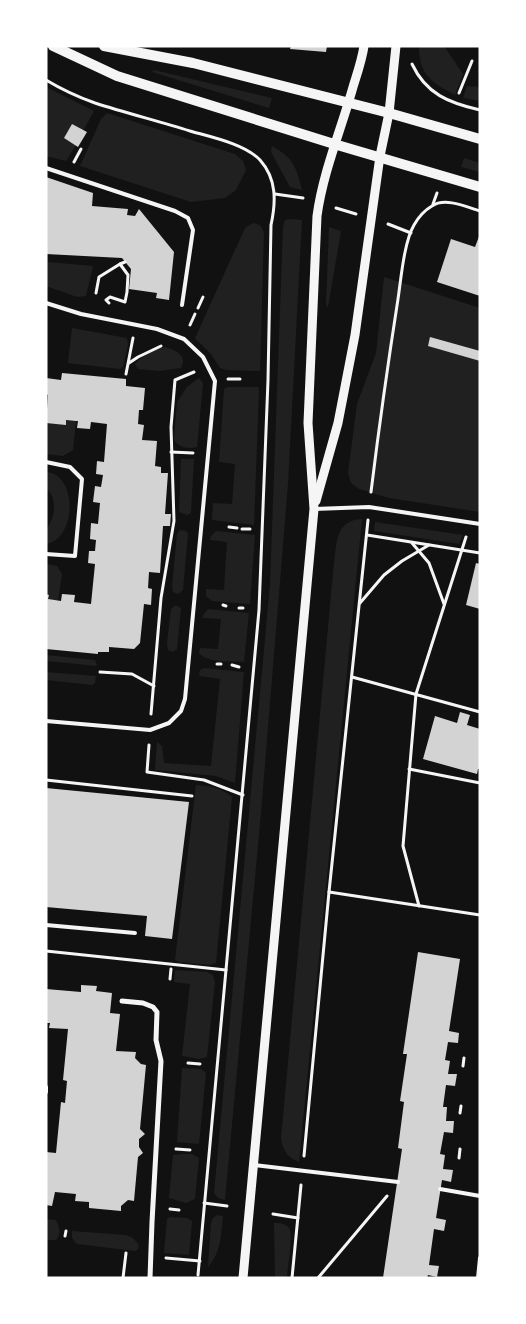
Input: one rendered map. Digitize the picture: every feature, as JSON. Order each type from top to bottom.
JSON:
[{"type":"main road","points":[[53,46],[118,76],[334,144],[480,187]]},
{"type":"main road","points":[[104,46],[183,61],[389,113],[480,139]]},
{"type":"street","points":[[243,1278],[314,509],[308,422],[317,216],[334,144],[348,104],[364,46]]},
{"type":"street","points":[[314,509],[338,423],[355,335],[380,156],[389,113],[396,46]]},
{"type":"street","points":[[122,1001],[143,1003],[153,1007],[157,1012],[156,1040],[161,1061],[150,1278]]},
{"type":"lane","points":[[46,168],[175,211],[188,218],[193,230],[182,305]]},
{"type":"lane","points":[[46,304],[81,314],[157,329],[184,339],[203,357],[215,381],[184,699],[180,711],[169,723],[150,730],[46,721]]},
{"type":"lane","points":[[46,462],[70,466],[82,479],[75,556],[46,554]]},
{"type":"lane","points":[[314,509],[369,507],[480,524]]},
{"type":"lane","points":[[46,925],[135,933]]},
{"type":"lane","points":[[46,1087],[46,1092]]},
{"type":"lane","points":[[254,1165],[398,1182]]},
{"type":"lane","points":[[440,1189],[480,1196]]},
{"type":"lane","points":[[478,1278],[480,1258]]},
{"type":"path","points":[[459,93],[472,61]]},
{"type":"path","points":[[412,63],[418,77],[438,96],[456,104],[478,110],[474,117]]},
{"type":"path","points":[[46,80],[93,102],[236,145],[258,158],[262,163],[271,177],[275,194],[275,208],[271,225],[268,380],[259,610],[198,1275]]},
{"type":"path","points":[[73,164],[81,150]]},
{"type":"path","points":[[275,194],[302,197]]},
{"type":"path","points":[[448,203],[450,197]]},
{"type":"path","points":[[292,1278],[329,892],[369,507],[384,383],[406,252],[411,233],[414,225],[433,204],[435,198]]},
{"type":"path","points":[[433,204],[463,205],[480,211]]},
{"type":"path","points":[[395,227],[411,233]]},
{"type":"path","points":[[96,292],[100,277],[125,262]]},
{"type":"path","points":[[112,304],[107,302],[107,298],[110,297],[125,302],[127,292],[128,275],[120,264]]},
{"type":"path","points":[[126,374],[136,325]]},
{"type":"path","points":[[183,325],[189,327]]},
{"type":"path","points":[[129,363],[158,347],[184,339]]},
{"type":"path","points":[[175,380],[171,452],[174,522],[161,598],[147,772],[204,780],[243,795]]},
{"type":"path","points":[[171,452],[208,453]]},
{"type":"path","points":[[229,527],[237,528]]},
{"type":"path","points":[[242,529],[250,529]]},
{"type":"path","points":[[366,536],[480,553]]},
{"type":"path","points":[[411,542],[429,564],[444,604]]},
{"type":"path","points":[[360,603],[384,575],[430,545]]},
{"type":"path","points":[[419,906],[402,846],[416,694],[462,550]]},
{"type":"path","points":[[232,666],[239,667]]},
{"type":"path","points":[[100,672],[132,674],[154,686]]},
{"type":"path","points":[[352,677],[480,712]]},
{"type":"path","points":[[409,769],[480,782]]},
{"type":"path","points":[[46,780],[192,796]]},
{"type":"path","points":[[329,892],[480,915]]},
{"type":"path","points":[[46,951],[226,970]]},
{"type":"path","points":[[170,978],[171,969]]},
{"type":"path","points":[[463,1066],[464,1058]]},
{"type":"path","points":[[188,1063],[200,1064]]},
{"type":"path","points":[[460,1113],[461,1106]]},
{"type":"path","points":[[176,1149],[190,1150]]},
{"type":"path","points":[[459,1158],[460,1149]]},
{"type":"path","points":[[318,1278],[398,1182]]},
{"type":"path","points":[[204,1203],[227,1206]]},
{"type":"path","points":[[170,1209],[178,1210]]},
{"type":"path","points":[[273,1214],[298,1218]]},
{"type":"path","points":[[65,1236],[66,1231]]},
{"type":"path","points":[[123,1278],[126,1253]]},
{"type":"path","points":[[151,1256],[200,1261]]},
{"type":"shaded area","points":[[419,46],[444,46],[463,74],[455,95],[439,86],[424,71],[421,64]]},
{"type":"shaded area","points":[[154,70],[272,98],[269,108],[152,72]]},
{"type":"shaded area","points":[[467,86],[480,87],[480,101],[463,98]]},
{"type":"shaded area","points":[[46,87],[94,111],[83,131],[72,124],[64,138],[76,145],[66,161],[46,156]]},
{"type":"shaded area","points":[[107,113],[235,154],[243,161],[246,170],[236,190],[225,198],[191,202],[80,166],[101,119]]},
{"type":"shaded area","points":[[272,146],[285,155],[293,164],[302,190],[290,187],[271,152]]},
{"type":"shaded area","points":[[464,158],[480,163],[480,172],[461,167]]},
{"type":"shaded area","points":[[285,220],[302,220],[288,484],[261,813],[225,1200],[218,1198],[214,1193],[270,584],[283,227]]},
{"type":"shaded area","points":[[253,223],[260,225],[264,232],[260,371],[226,370],[220,368],[211,354],[195,338],[245,228]]},
{"type":"shaded area","points":[[329,227],[341,231],[328,307],[326,305]]},
{"type":"shaded area","points":[[46,254],[48,254],[48,262],[93,266],[86,296],[77,297],[46,286]]},
{"type":"shaded area","points":[[384,277],[480,308],[480,512],[389,498],[359,489],[351,483],[348,473],[357,404],[376,353]]},
{"type":"shaded area","points":[[72,328],[127,338],[128,345],[123,367],[120,369],[68,363]]},
{"type":"shaded area","points":[[165,347],[180,354],[183,360],[181,368],[159,371],[138,369],[135,364],[142,358],[153,351]]},
{"type":"shaded area","points":[[199,378],[203,383],[197,447],[184,447],[178,445],[174,440],[177,402],[187,387]]},
{"type":"shaded area","points":[[227,387],[258,387],[259,391],[254,525],[212,520],[213,503],[232,504],[235,464],[219,462],[224,389]]},
{"type":"shaded area","points":[[66,420],[76,421],[73,450],[63,456],[46,454],[46,423],[66,424]]},
{"type":"shaded area","points":[[181,459],[194,459],[191,513],[187,515],[179,512]]},
{"type":"shaded area","points":[[46,472],[56,475],[64,483],[70,507],[64,531],[56,540],[46,544],[46,529],[53,514],[54,502],[50,492],[46,489]]},
{"type":"shaded area","points":[[362,519],[299,1162],[286,1153],[281,1138],[334,562],[339,533],[347,523]]},
{"type":"shaded area","points":[[375,522],[463,535],[459,544],[374,531]]},
{"type":"shaded area","points":[[180,530],[186,531],[188,534],[183,590],[178,594],[173,592],[172,586],[177,534]]},
{"type":"shaded area","points":[[216,531],[255,535],[250,604],[212,601],[206,596],[206,589],[224,590],[227,542],[210,540]]},
{"type":"shaded area","points":[[46,564],[57,566],[62,574],[58,601],[48,599],[49,595],[46,594]]},
{"type":"shaded area","points":[[176,605],[181,608],[177,649],[173,652],[168,650],[167,643],[171,609]]},
{"type":"shaded area","points":[[208,609],[249,613],[244,662],[213,660],[199,653],[200,648],[218,649],[221,619],[203,618]]},
{"type":"shaded area","points":[[46,655],[95,660],[97,666],[46,661]]},
{"type":"shaded area","points":[[204,668],[244,672],[235,783],[216,776],[155,770],[157,742],[162,746],[164,763],[211,766],[220,679],[200,676],[200,670]]},
{"type":"shaded area","points":[[46,672],[96,676],[95,683],[92,685],[46,680]]},
{"type":"shaded area","points":[[196,785],[216,788],[232,797],[216,963],[210,965],[175,960]]},
{"type":"shaded area","points":[[175,970],[207,972],[213,975],[215,982],[207,1057],[199,1059],[182,1056],[190,984],[174,982]]},
{"type":"shaded area","points":[[182,1068],[201,1069],[206,1073],[199,1144],[177,1142]]},
{"type":"shaded area","points":[[192,1154],[199,1158],[195,1199],[186,1203],[169,1198],[173,1155]]},
{"type":"shaded area","points":[[217,1215],[223,1216],[221,1237],[216,1256],[208,1267],[211,1223]]},
{"type":"shaded area","points":[[170,1217],[187,1218],[192,1221],[189,1255],[164,1253],[167,1219]]},
{"type":"shaded area","points":[[46,1219],[56,1220],[59,1232],[56,1240],[46,1240]]},
{"type":"shaded area","points":[[274,1223],[286,1225],[290,1232],[291,1245],[287,1278],[275,1278]]},
{"type":"shaded area","points":[[72,1231],[126,1235],[133,1238],[139,1245],[135,1251],[77,1244],[72,1238]]},
{"type":"building","points":[[291,46],[327,46],[326,52],[290,49]]},
{"type":"building","points":[[72,124],[87,132],[78,147],[64,138]]},
{"type":"building","points":[[46,177],[93,193],[92,206],[128,209],[127,215],[135,216],[139,209],[174,252],[169,300],[156,298],[157,293],[129,289],[131,269],[122,258],[46,254]]},
{"type":"building","points":[[480,234],[480,296],[437,282],[451,239],[475,247]]},
{"type":"building","points":[[430,337],[480,351],[480,361],[428,346]]},
{"type":"building","points":[[62,373],[126,379],[126,386],[145,388],[143,410],[139,410],[138,424],[144,425],[142,440],[157,441],[155,466],[161,467],[161,473],[168,473],[165,514],[171,514],[170,526],[163,526],[160,573],[149,572],[148,588],[152,589],[151,605],[144,604],[140,643],[134,649],[109,647],[109,652],[98,652],[98,654],[46,649],[46,594],[49,595],[48,599],[61,601],[62,594],[75,595],[74,602],[91,604],[95,564],[88,563],[89,551],[95,551],[96,540],[90,539],[91,523],[98,524],[100,503],[93,502],[95,486],[101,487],[103,475],[96,474],[97,461],[104,462],[107,424],[91,422],[90,429],[77,428],[78,421],[66,420],[66,425],[46,423],[48,395],[46,394],[46,378],[61,380]]},
{"type":"building","points":[[476,563],[480,564],[480,609],[466,605]]},
{"type":"building","points":[[460,712],[470,715],[467,725],[480,729],[480,769],[478,769],[477,774],[423,759],[435,716],[457,723]]},
{"type":"building","points":[[46,788],[189,802],[172,939],[145,936],[147,916],[46,907]]},
{"type":"building","points":[[418,952],[460,959],[449,1031],[459,1033],[458,1043],[448,1042],[445,1060],[450,1061],[448,1074],[457,1074],[455,1086],[446,1085],[443,1107],[447,1107],[446,1121],[454,1121],[453,1133],[444,1132],[440,1154],[445,1155],[443,1169],[453,1170],[451,1182],[442,1180],[436,1218],[446,1220],[444,1231],[434,1229],[429,1265],[439,1266],[437,1277],[428,1275],[427,1278],[383,1278],[402,1149],[398,1148],[404,1102],[400,1101],[407,1054],[403,1054]]},
{"type":"building","points":[[81,985],[97,986],[96,991],[112,993],[110,1013],[120,1014],[116,1051],[136,1052],[135,1058],[141,1064],[146,1065],[140,1129],[145,1134],[139,1139],[139,1147],[143,1153],[138,1157],[134,1201],[128,1200],[121,1206],[121,1211],[89,1208],[89,1202],[75,1201],[76,1194],[55,1192],[52,1206],[46,1205],[46,1152],[56,1153],[61,1102],[65,1103],[67,1081],[63,1080],[68,1029],[49,1028],[50,1023],[46,1023],[46,989],[81,992]]}]
